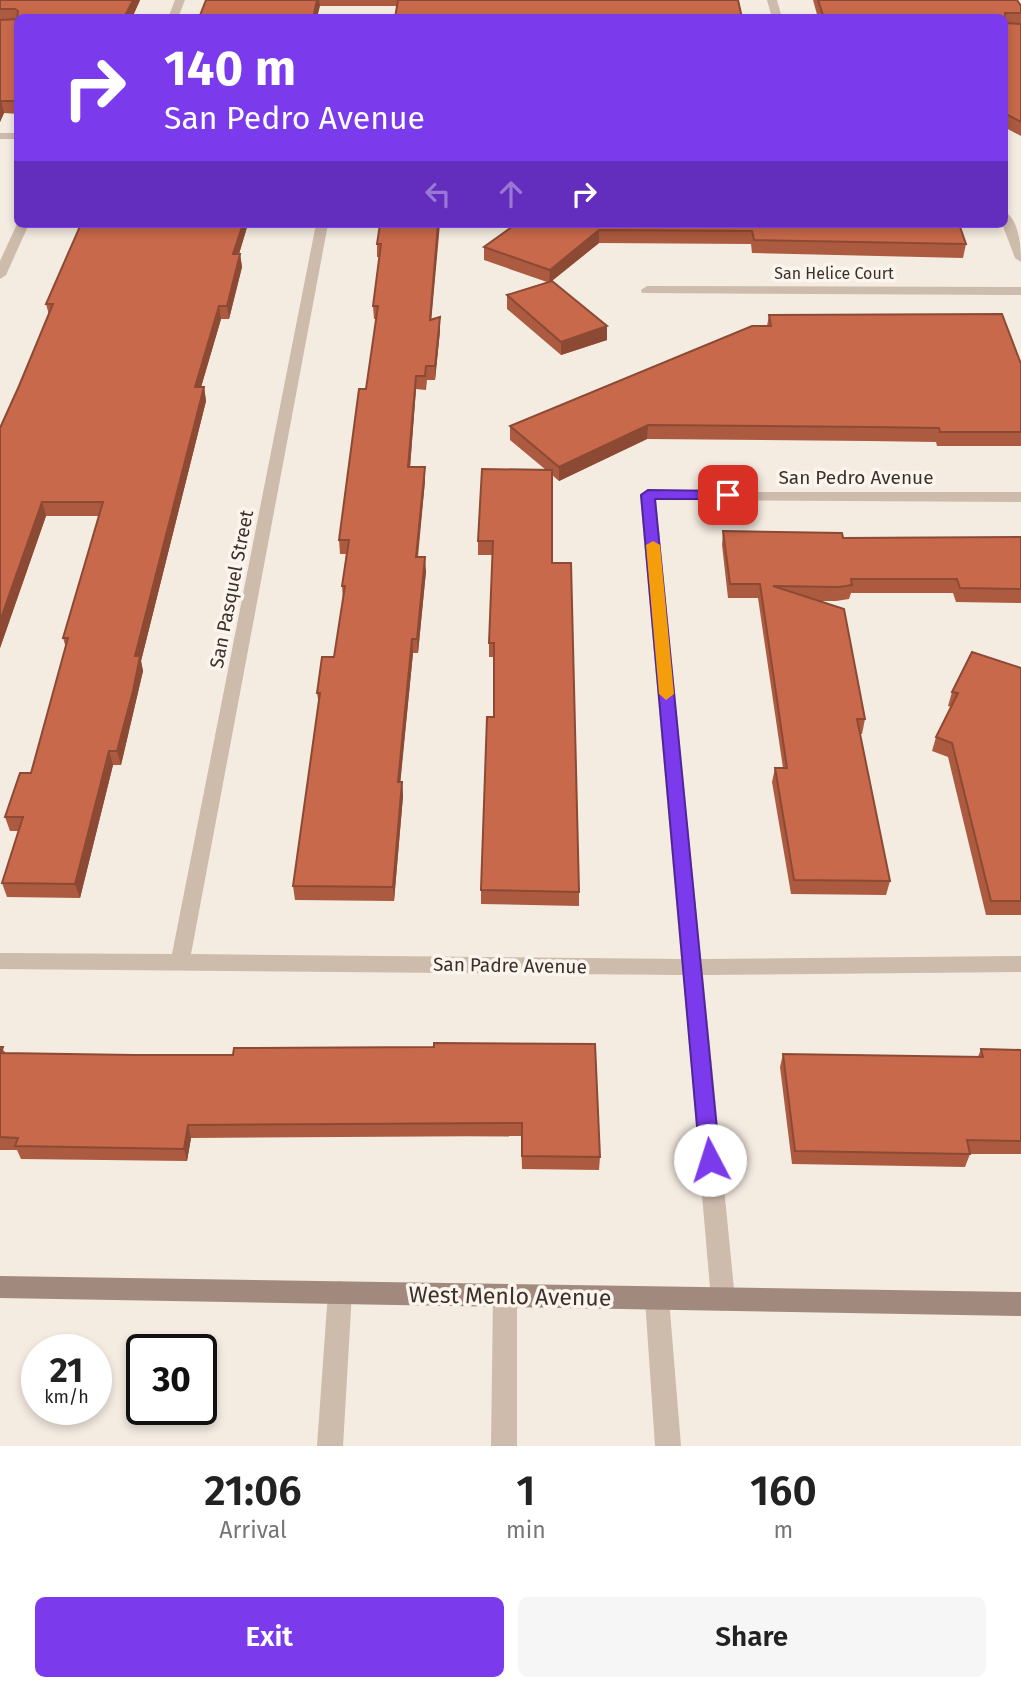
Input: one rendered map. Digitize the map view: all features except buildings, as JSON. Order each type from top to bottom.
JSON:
[{"type":"main road","name":"West Menlo Avenue","points":[[0,1286],[1021,1304]]},
{"type":"street","points":[[1008,224],[1021,258]]},
{"type":"street","points":[[0,275],[21,228]]},
{"type":"street","name":"San Pasquel Street","points":[[180,962],[321,228]]},
{"type":"street","name":"San Helice Court","points":[[647,290],[1021,291]]},
{"type":"street","name":"San Pedro Avenue","points":[[691,967],[648,495],[1021,497]]},
{"type":"street","name":"San Padre Avenue","points":[[0,961],[691,967],[1021,964]]},
{"type":"street","points":[[691,967],[723,1299]]},
{"type":"street","points":[[330,1446],[340,1292]]},
{"type":"street","points":[[504,1446],[505,1296]]},
{"type":"street","points":[[657,1298],[668,1446]]},
{"type":"slow traffic","points":[[653,545],[666,694]]},
{"type":"route","points":[[710,1160],[648,495],[728,495]]}]
